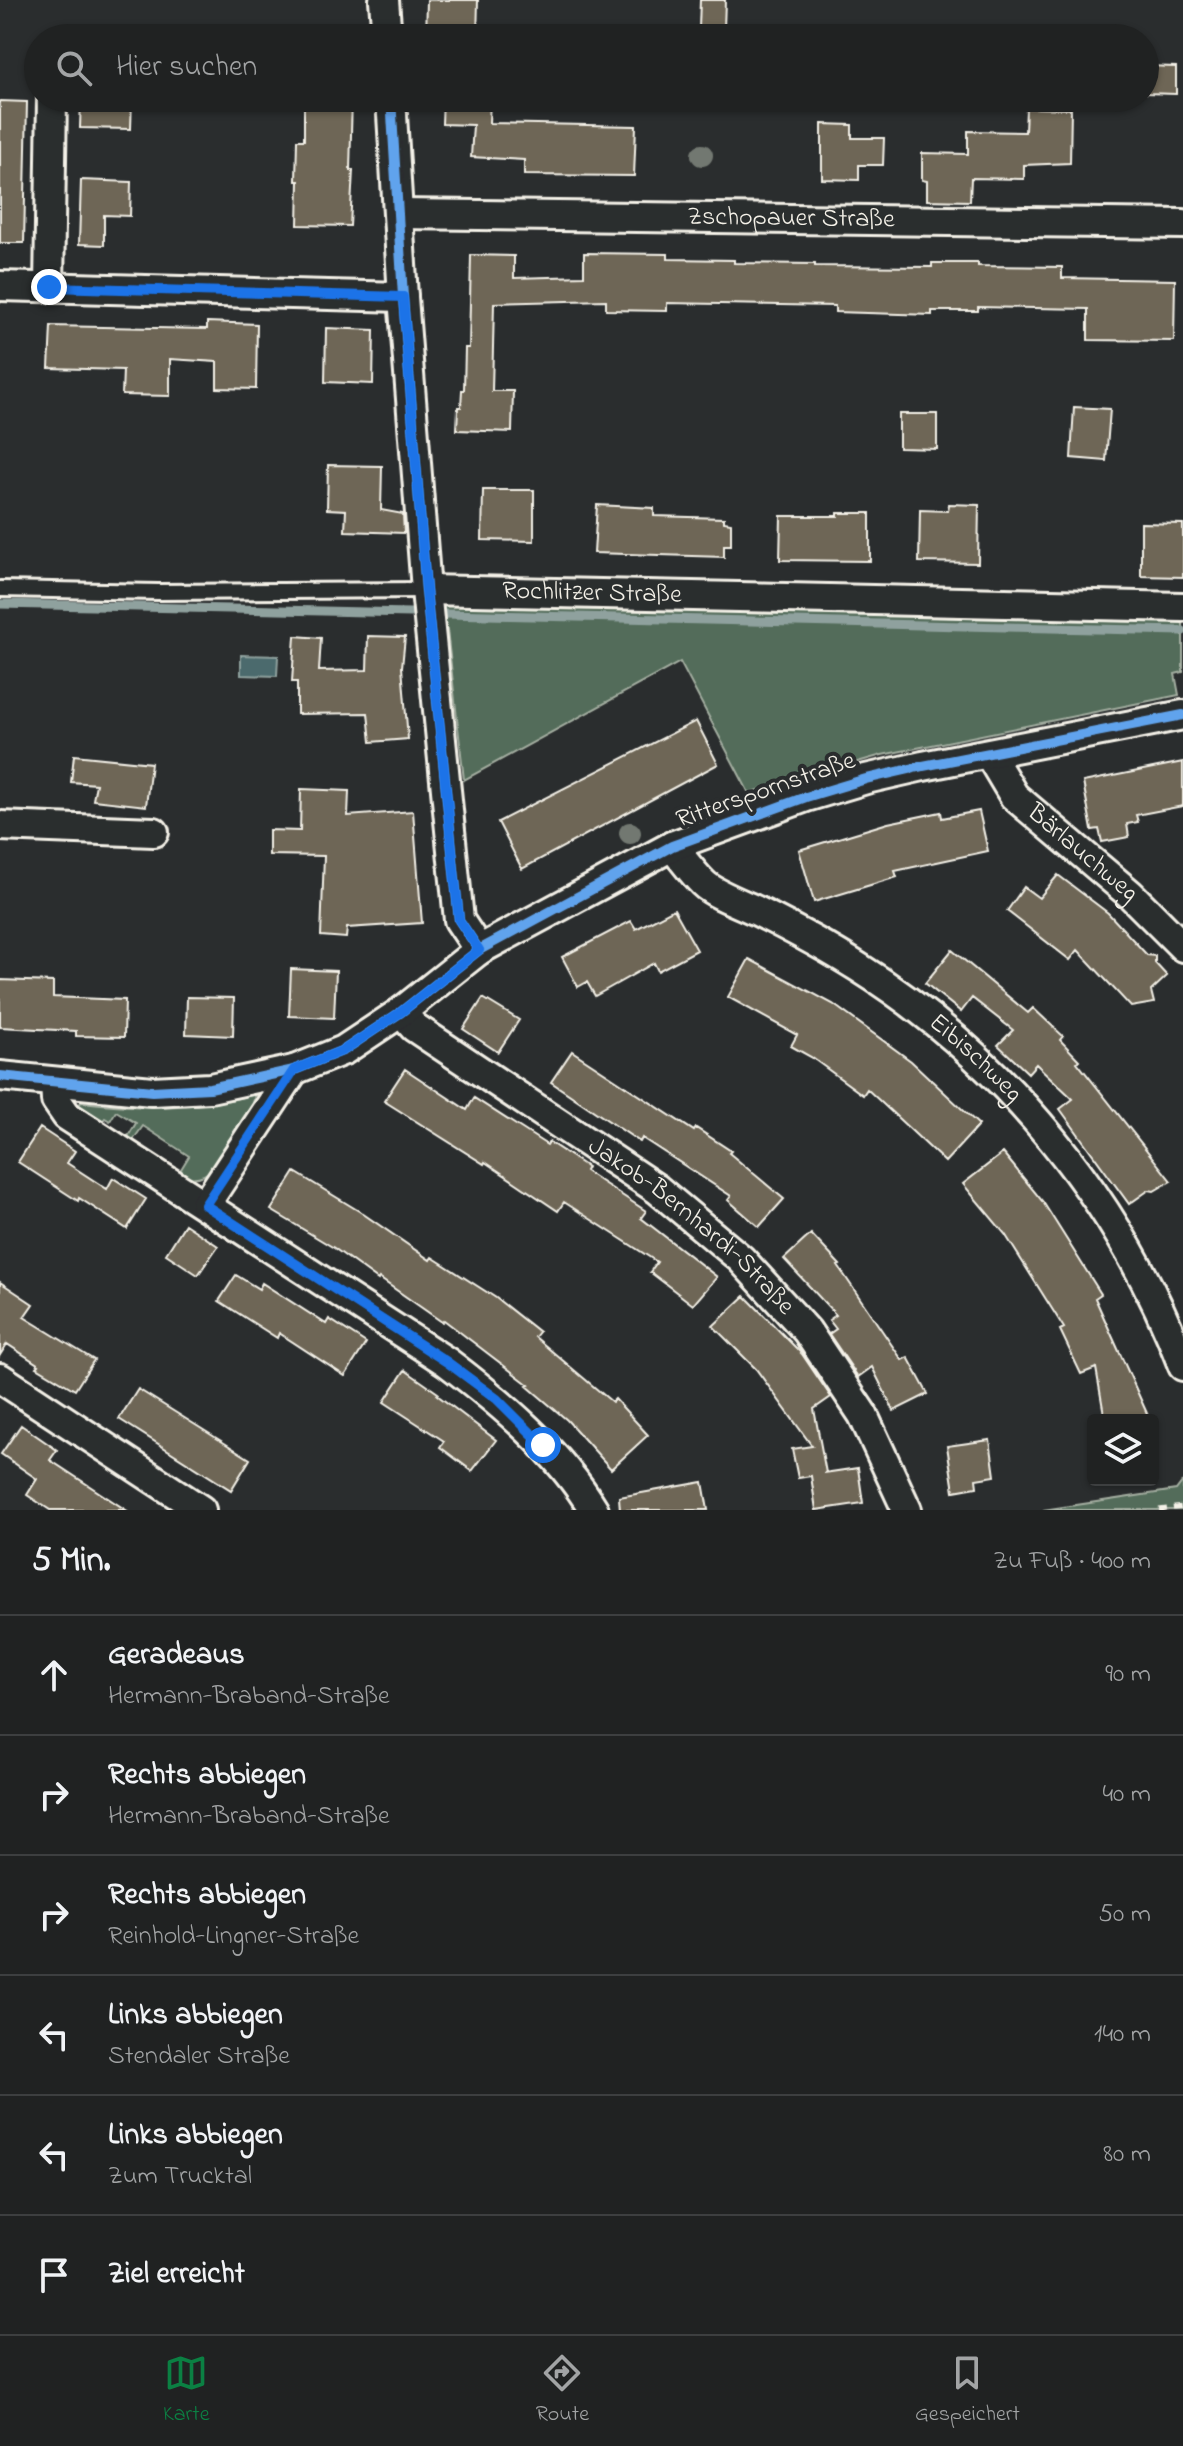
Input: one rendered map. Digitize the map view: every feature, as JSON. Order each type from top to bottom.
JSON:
[{"type":"street","points":[[379,24],[384,0]]},
{"type":"street","points":[[49,287],[52,112]]},
{"type":"street","points":[[392,112],[426,590],[459,920],[479,950]]},
{"type":"street","name":"Zschopauer Straße","points":[[399,214],[1183,224]]},
{"type":"street","points":[[0,286],[403,297]]},
{"type":"street","name":"Rochlitzer Straße","points":[[426,590],[1183,607]]},
{"type":"street","name":"Ritterspornstraße","points":[[0,1076],[152,1091],[210,1088],[294,1070],[344,1050],[401,1012],[479,950],[672,846],[806,797],[866,779],[1183,715]]},
{"type":"street","name":"Bärlauchweg","points":[[989,754],[1014,796],[1130,894],[1183,947]]},
{"type":"street","points":[[0,826],[154,832]]},
{"type":"street","name":"Eibischweg","points":[[672,846],[705,886],[807,936],[897,992],[965,1047],[1010,1091],[1055,1140],[1099,1202],[1180,1349]]},
{"type":"street","name":"Jakob-Bernhardi-Straße","points":[[401,1012],[414,1027],[657,1189],[741,1259],[807,1331],[863,1415],[907,1510]]},
{"type":"street","points":[[205,1205],[294,1070]]},
{"type":"street","points":[[55,1082],[56,1100],[67,1116],[447,1362],[497,1399],[543,1445],[594,1510]]},
{"type":"street","points":[[0,1378],[201,1510]]},
{"type":"lane","name":"Rochlitzer Straße","points":[[0,589],[158,592],[426,590]]},
{"type":"path","points":[[1159,1510],[1183,1507]]},
{"type":"green space","points":[[447,601],[1183,618],[1183,672],[1175,674],[1179,695],[882,755],[749,793],[680,662],[464,780],[447,630],[441,624],[440,606]]},
{"type":"green space","points":[[255,1094],[253,1104],[216,1163],[204,1175],[194,1177],[178,1174],[189,1156],[143,1126],[131,1143],[126,1140],[136,1123],[116,1111],[110,1121],[105,1118],[101,1123],[79,1104],[191,1105]]},
{"type":"green space","points":[[1183,1481],[1183,1510],[1043,1510],[1176,1490]]},
{"type":"water","points":[[241,655],[278,656],[277,676],[241,675]]},
{"type":"building","points":[[427,0],[478,0],[477,24],[426,24]]},
{"type":"building","points":[[700,0],[725,0],[724,24],[699,24]]},
{"type":"building","points":[[1159,66],[1176,67],[1176,94],[1159,93]]},
{"type":"building","points":[[0,101],[24,102],[24,112],[27,112],[24,243],[0,243]]},
{"type":"building","points":[[81,112],[132,112],[131,129],[80,128]]},
{"type":"building","points":[[304,112],[352,112],[350,226],[298,225],[297,140],[304,140]]},
{"type":"building","points":[[442,112],[489,112],[489,123],[636,126],[634,176],[524,175],[524,160],[471,157],[473,125],[442,124]]},
{"type":"building","points":[[1026,112],[1071,112],[1070,163],[1024,165],[1024,179],[971,178],[970,201],[927,200],[927,181],[922,180],[922,153],[968,154],[968,131],[1025,132]]},
{"type":"building","points":[[822,124],[852,125],[852,138],[884,138],[883,165],[859,165],[859,180],[822,179]]},
{"type":"building","points":[[81,180],[131,182],[130,216],[104,215],[104,245],[79,244]]},
{"type":"building","points":[[584,253],[668,254],[668,259],[815,266],[932,267],[932,263],[978,263],[978,266],[1062,267],[1062,278],[1175,280],[1174,341],[1088,340],[1088,309],[978,307],[978,311],[932,311],[932,315],[835,312],[835,306],[667,303],[667,311],[606,310],[606,300],[494,303],[492,391],[513,391],[512,432],[457,430],[458,407],[461,407],[464,390],[465,348],[469,348],[471,255],[514,256],[514,278],[584,276]]},
{"type":"building","points":[[207,322],[257,324],[256,389],[217,388],[217,362],[170,359],[170,396],[122,395],[123,370],[49,368],[51,326],[207,329]]},
{"type":"building","points":[[326,328],[374,330],[373,384],[325,382]]},
{"type":"building","points":[[1074,407],[1110,409],[1106,461],[1071,458]]},
{"type":"building","points":[[899,414],[937,414],[937,449],[899,448]]},
{"type":"building","points":[[328,465],[382,466],[381,510],[403,514],[404,533],[345,531],[346,510],[327,509]]},
{"type":"building","points":[[483,490],[534,490],[534,541],[482,540]]},
{"type":"building","points":[[949,504],[979,505],[978,563],[919,562],[920,510],[948,511]]},
{"type":"building","points":[[597,505],[654,508],[654,516],[724,518],[724,522],[731,523],[731,545],[724,545],[724,557],[594,553]]},
{"type":"building","points":[[838,513],[870,513],[870,561],[780,560],[781,516],[838,516]]},
{"type":"building","points":[[1141,523],[1183,524],[1183,577],[1141,576]]},
{"type":"building","points":[[295,636],[321,638],[319,671],[367,670],[368,636],[405,637],[402,667],[408,739],[371,742],[368,713],[297,714],[297,682],[292,682]]},
{"type":"building","points":[[696,721],[718,764],[522,869],[498,822]]},
{"type":"building","points":[[74,755],[151,763],[146,806],[93,800],[96,784],[71,782]]},
{"type":"building","points":[[1183,762],[1183,806],[1136,815],[1138,822],[1127,824],[1129,837],[1102,842],[1099,829],[1092,830],[1083,782]]},
{"type":"building","points":[[301,789],[349,791],[348,816],[413,811],[422,923],[347,928],[346,938],[321,936],[324,856],[269,855],[269,830],[300,831]]},
{"type":"building","points":[[979,811],[988,851],[895,871],[897,877],[814,902],[799,850],[888,823],[941,812],[942,818]]},
{"type":"building","points":[[1058,875],[1108,913],[1147,955],[1155,956],[1155,963],[1167,976],[1151,991],[1154,1003],[1131,1007],[1078,950],[1070,960],[1007,911],[1024,887],[1039,898]]},
{"type":"building","points":[[674,909],[697,950],[658,971],[654,963],[595,996],[587,982],[578,987],[562,957],[631,921],[636,929]]},
{"type":"building","points":[[952,950],[1028,1013],[1033,1008],[1063,1036],[1060,1040],[1079,1060],[1077,1062],[1171,1181],[1154,1191],[1149,1190],[1129,1204],[1060,1109],[1073,1099],[1036,1064],[1028,1073],[998,1045],[1013,1030],[972,998],[961,1012],[925,983]]},
{"type":"building","points":[[749,959],[833,1004],[911,1061],[979,1125],[945,1162],[867,1089],[863,1095],[791,1046],[797,1035],[728,997]]},
{"type":"building","points":[[291,969],[336,971],[334,1018],[289,1016]]},
{"type":"building","points":[[0,980],[53,982],[53,997],[125,1000],[124,1037],[76,1036],[76,1031],[0,1027]]},
{"type":"building","points":[[187,997],[234,998],[233,1036],[186,1034]]},
{"type":"building","points":[[483,998],[519,1020],[498,1052],[463,1029]]},
{"type":"building","points":[[572,1051],[694,1131],[696,1128],[731,1151],[729,1153],[784,1199],[759,1227],[728,1200],[731,1196],[642,1138],[640,1142],[551,1082]]},
{"type":"building","points":[[405,1069],[467,1110],[474,1098],[587,1167],[585,1171],[646,1211],[641,1218],[717,1277],[693,1305],[650,1272],[657,1262],[564,1202],[558,1211],[485,1162],[384,1101]]},
{"type":"building","points":[[40,1128],[75,1151],[67,1163],[107,1189],[113,1178],[146,1199],[127,1229],[18,1162]]},
{"type":"building","points":[[1003,1153],[1043,1202],[1101,1294],[1095,1298],[1147,1414],[1104,1414],[1096,1368],[1081,1374],[1060,1330],[1064,1328],[1005,1234],[963,1184]]},
{"type":"building","points":[[295,1172],[430,1260],[432,1257],[496,1298],[539,1332],[535,1337],[612,1402],[615,1399],[648,1435],[611,1469],[567,1420],[529,1385],[444,1320],[442,1322],[334,1248],[271,1210]]},
{"type":"building","points":[[185,1224],[218,1246],[198,1275],[166,1254]]},
{"type":"building","points":[[811,1234],[840,1265],[902,1360],[908,1357],[928,1394],[894,1411],[872,1367],[858,1377],[829,1334],[836,1329],[829,1320],[836,1315],[784,1259]]},
{"type":"building","points":[[236,1275],[259,1289],[262,1283],[326,1324],[329,1319],[366,1343],[345,1376],[279,1333],[277,1338],[219,1301]]},
{"type":"building","points":[[0,1282],[33,1304],[24,1317],[94,1360],[75,1390],[7,1344],[0,1355]]},
{"type":"building","points":[[745,1296],[802,1354],[831,1397],[814,1409],[826,1473],[858,1468],[863,1503],[816,1510],[811,1476],[798,1478],[792,1449],[812,1446],[756,1369],[713,1326]]},
{"type":"building","points":[[405,1370],[496,1440],[472,1471],[440,1447],[444,1441],[384,1402]]},
{"type":"building","points":[[138,1389],[250,1459],[231,1490],[119,1419]]},
{"type":"building","points":[[21,1425],[57,1450],[50,1460],[126,1510],[50,1510],[27,1495],[37,1479],[1,1454]]},
{"type":"building","points":[[990,1440],[995,1476],[976,1479],[977,1487],[954,1491],[947,1446]]},
{"type":"building","points":[[703,1482],[708,1510],[620,1510],[619,1497]]},
{"type":"waterway","points":[[0,604],[411,613]]},
{"type":"waterway","points":[[445,614],[1183,631]]},
{"type":"cycle path","points":[[392,112],[426,590],[459,920],[479,950]]},
{"type":"cycle path","points":[[0,1076],[152,1091],[210,1088],[294,1070],[344,1050],[401,1012],[479,950],[672,846],[806,797],[866,779],[1183,715]]},
{"type":"route","points":[[49,287],[403,297],[426,590],[459,920],[479,950],[401,1012],[344,1050],[294,1070],[205,1205],[447,1362],[497,1399],[543,1445]]}]
